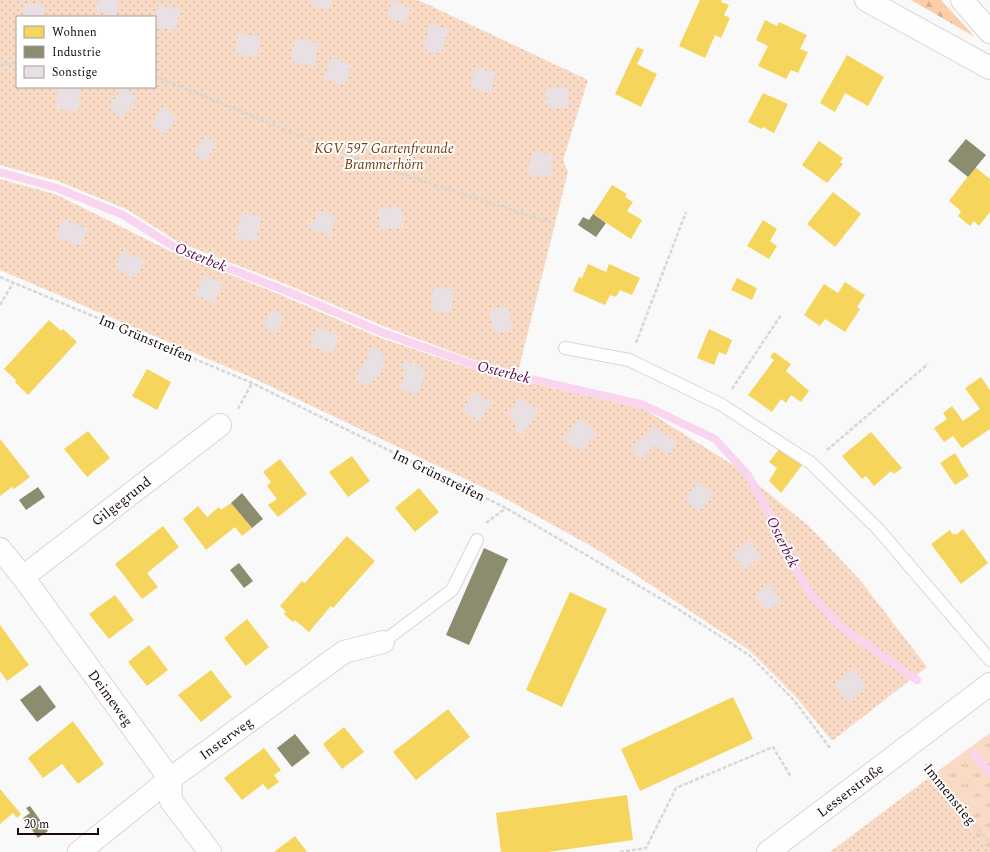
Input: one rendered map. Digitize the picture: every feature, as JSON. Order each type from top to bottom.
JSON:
[{"type":"street","points":[[866,0],[990,68]]},
{"type":"street","points":[[962,0],[990,32]]},
{"type":"street","name":"Gilgegrund","points":[[23,577],[220,425]]},
{"type":"street","name":"Deimeweg","points":[[0,549],[23,577],[170,779]]},
{"type":"street","name":"Insterweg","points":[[78,852],[170,779],[344,652],[383,642]]},
{"type":"street","name":"Lesserstraße","points":[[768,852],[990,684]]},
{"type":"street","points":[[170,779],[171,801],[210,852]]},
{"type":"lane","points":[[565,348],[629,360],[722,405],[811,463],[878,529],[990,660]]},
{"type":"lane","points":[[383,642],[452,590],[477,540]]},
{"type":"path","points":[[0,65],[16,63]]},
{"type":"path","points":[[156,76],[364,162],[549,222]]},
{"type":"path","points":[[629,360],[686,212]]},
{"type":"path","name":"Im Grünstreifen","points":[[0,277],[252,383],[506,508],[674,607],[749,655],[793,699],[830,748]]},
{"type":"path","points":[[0,305],[14,283]]},
{"type":"path","points":[[722,405],[781,315]]},
{"type":"path","points":[[811,463],[928,364]]},
{"type":"path","name":"Immenstieg","points":[[910,744],[990,843]]},
{"type":"path","points":[[620,852],[646,848],[676,788],[773,747],[791,777]]},
{"type":"green space","name":"KGV 597 Gartenfreunde Brammerhörn","points":[[0,0],[418,0],[588,80],[563,160],[568,172],[518,372],[480,362],[383,326],[293,287],[178,242],[128,210],[58,181],[0,165]]},
{"type":"green space","points":[[911,0],[941,0],[975,37]]},
{"type":"green space","points":[[0,179],[55,194],[172,252],[274,292],[378,337],[478,371],[644,409],[736,467],[810,527],[860,580],[927,667],[832,741],[796,697],[749,650],[598,550],[499,495],[255,379],[0,270]]},
{"type":"green space","points":[[990,733],[990,852],[927,779]]},
{"type":"green space","points":[[927,779],[990,852],[830,852]]},
{"type":"building: Wohnen","points":[[700,0],[722,0],[721,2],[729,5],[724,15],[730,18],[721,38],[715,35],[705,58],[679,46]]},
{"type":"building: Wohnen","points":[[765,20],[777,26],[779,22],[807,35],[800,49],[808,52],[798,73],[791,70],[786,79],[758,66],[768,46],[756,40]]},
{"type":"building: Wohnen","points":[[637,47],[644,50],[637,64],[657,74],[641,107],[615,94]]},
{"type":"building: Wohnen","points":[[847,55],[884,77],[868,106],[845,93],[835,112],[820,103]]},
{"type":"building: Wohnen","points":[[763,93],[788,104],[774,133],[763,127],[761,129],[748,122]]},
{"type":"building: Wohnen","points":[[819,141],[843,158],[840,162],[843,164],[827,183],[802,165]]},
{"type":"building: Wohnen","points":[[975,167],[990,179],[990,212],[979,226],[974,221],[970,226],[958,216],[961,211],[949,201]]},
{"type":"building: Wohnen","points":[[612,185],[627,194],[625,197],[633,202],[627,211],[642,220],[631,239],[593,214]]},
{"type":"building: Wohnen","points":[[833,192],[861,214],[835,247],[807,224]]},
{"type":"building: Wohnen","points":[[763,220],[777,229],[770,241],[777,246],[769,259],[747,246]]},
{"type":"building: Wohnen","points":[[588,264],[606,272],[609,264],[640,278],[632,295],[620,290],[616,297],[610,295],[605,305],[573,291],[579,277],[582,278]]},
{"type":"building: Wohnen","points":[[737,278],[757,288],[752,300],[731,290]]},
{"type":"building: Wohnen","points":[[845,282],[865,295],[857,307],[860,309],[845,332],[825,319],[820,326],[804,315],[824,284],[838,293]]},
{"type":"building: Wohnen","points":[[49,320],[61,331],[63,329],[77,342],[28,395],[15,382],[16,380],[4,369]]},
{"type":"building: Wohnen","points":[[709,329],[732,340],[726,355],[719,352],[714,365],[697,358]]},
{"type":"building: Wohnen","points":[[774,352],[791,364],[786,371],[809,391],[801,402],[791,395],[786,403],[781,399],[772,412],[748,395],[774,360],[770,357]]},
{"type":"building: Wohnen","points":[[147,369],[171,382],[157,410],[132,396]]},
{"type":"building: Wohnen","points":[[981,377],[990,390],[990,429],[962,448],[953,436],[944,442],[934,428],[947,419],[943,413],[952,406],[963,421],[980,409],[965,388]]},
{"type":"building: Wohnen","points":[[88,431],[110,458],[87,477],[64,449]]},
{"type":"building: Wohnen","points":[[871,432],[902,468],[894,474],[891,471],[874,486],[866,476],[862,479],[842,456]]},
{"type":"building: Wohnen","points":[[0,439],[30,477],[14,489],[12,487],[0,496]]},
{"type":"building: Wohnen","points":[[780,448],[802,465],[781,493],[769,481],[777,468],[769,462]]},
{"type":"building: Wohnen","points":[[955,453],[969,476],[955,485],[940,463]]},
{"type":"building: Wohnen","points":[[352,456],[370,481],[348,497],[329,472]]},
{"type":"building: Wohnen","points":[[280,459],[307,494],[278,517],[268,505],[277,499],[267,486],[271,482],[263,472]]},
{"type":"building: Wohnen","points":[[419,488],[439,512],[415,532],[395,508]]},
{"type":"building: Wohnen","points":[[231,503],[252,528],[242,536],[235,527],[206,550],[183,519],[198,506],[207,517],[219,507],[221,510]]},
{"type":"building: Wohnen","points":[[163,526],[179,547],[147,573],[158,587],[142,599],[115,564]]},
{"type":"building: Wohnen","points":[[963,529],[988,563],[961,584],[931,544],[950,530],[953,535],[955,533],[956,535]]},
{"type":"building: Wohnen","points":[[347,536],[375,561],[333,608],[331,606],[309,632],[295,620],[293,622],[284,614],[286,612],[280,606],[302,581],[305,583]]},
{"type":"building: Wohnen","points":[[570,592],[607,609],[562,707],[526,690]]},
{"type":"building: Wohnen","points":[[115,595],[134,620],[109,639],[89,614]]},
{"type":"building: Wohnen","points":[[247,619],[269,647],[246,666],[224,638]]},
{"type":"building: Wohnen","points":[[0,625],[29,665],[7,681],[0,671]]},
{"type":"building: Wohnen","points":[[149,645],[168,670],[147,686],[128,662]]},
{"type":"building: Wohnen","points":[[211,670],[232,697],[201,722],[178,695]]},
{"type":"building: Wohnen","points":[[733,697],[753,739],[640,791],[621,749]]},
{"type":"building: Wohnen","points":[[448,709],[470,737],[416,780],[393,752]]},
{"type":"building: Wohnen","points":[[73,721],[104,764],[78,784],[62,764],[43,778],[28,758]]},
{"type":"building: Wohnen","points":[[344,727],[364,752],[342,769],[323,744]]},
{"type":"building: Wohnen","points":[[264,748],[281,770],[274,775],[279,782],[268,790],[263,784],[242,800],[224,778]]},
{"type":"building: Wohnen","points":[[0,789],[21,814],[17,818],[13,813],[0,824]]},
{"type":"building: Wohnen","points":[[627,795],[633,840],[548,852],[501,852],[496,813]]},
{"type":"building: Wohnen","points":[[295,836],[307,852],[274,852]]},
{"type":"building: Industrie","points":[[966,139],[986,155],[968,177],[948,161]]},
{"type":"building: Industrie","points":[[593,214],[606,223],[596,237],[578,225],[583,217],[589,220]]},
{"type":"building: Industrie","points":[[38,487],[45,497],[26,510],[19,500]]},
{"type":"building: Industrie","points":[[242,493],[263,519],[252,528],[231,503]]},
{"type":"building: Industrie","points":[[484,548],[508,559],[469,645],[446,635]]},
{"type":"building: Industrie","points":[[239,563],[253,581],[244,588],[230,570]]},
{"type":"building: Industrie","points":[[40,685],[56,707],[37,722],[20,700]]},
{"type":"building: Industrie","points":[[295,734],[310,753],[292,767],[277,748]]},
{"type":"building: Industrie","points":[[30,806],[48,831],[38,838],[23,818],[30,813],[26,808]]},
{"type":"building: Sonstige","points":[[99,0],[120,0],[116,16],[96,11]]},
{"type":"building: Sonstige","points":[[312,0],[332,0],[328,11],[310,4]]},
{"type":"building: Sonstige","points":[[392,1],[411,8],[406,23],[387,17]]},
{"type":"building: Sonstige","points":[[25,3],[44,5],[43,16],[23,16]]},
{"type":"building: Sonstige","points":[[158,5],[180,9],[176,30],[156,27]]},
{"type":"building: Sonstige","points":[[430,24],[448,29],[441,54],[423,49]]},
{"type":"building: Sonstige","points":[[239,33],[261,37],[257,58],[235,53]]},
{"type":"building: Sonstige","points":[[296,38],[319,43],[314,67],[290,61]]},
{"type":"building: Sonstige","points":[[331,58],[351,65],[345,85],[324,79]]},
{"type":"building: Sonstige","points":[[475,68],[495,72],[491,93],[470,88]]},
{"type":"building: Sonstige","points":[[569,87],[569,107],[547,108],[546,88]]},
{"type":"building: Sonstige","points":[[58,88],[80,89],[78,111],[56,109]]},
{"type":"building: Sonstige","points":[[123,88],[137,98],[122,118],[108,107]]},
{"type":"building: Sonstige","points":[[163,107],[177,117],[165,134],[151,124]]},
{"type":"building: Sonstige","points":[[206,136],[217,144],[205,161],[194,153]]},
{"type":"building: Sonstige","points":[[532,151],[554,156],[550,178],[528,174]]},
{"type":"building: Sonstige","points":[[401,206],[404,227],[381,230],[378,209]]},
{"type":"building: Sonstige","points":[[318,211],[336,216],[331,235],[308,228],[310,221],[315,222]]},
{"type":"building: Sonstige","points":[[241,213],[261,217],[256,242],[236,238]]},
{"type":"building: Sonstige","points":[[62,219],[88,229],[81,246],[56,237]]},
{"type":"building: Sonstige","points":[[123,251],[144,260],[136,278],[115,269]]},
{"type":"building: Sonstige","points":[[204,275],[223,283],[214,303],[195,295]]},
{"type":"building: Sonstige","points":[[435,286],[455,291],[449,314],[429,309]]},
{"type":"building: Sonstige","points":[[507,306],[513,330],[495,334],[489,310]]},
{"type":"building: Sonstige","points":[[274,309],[285,317],[275,334],[263,326]]},
{"type":"building: Sonstige","points":[[316,328],[339,335],[333,354],[310,346]]},
{"type":"building: Sonstige","points":[[373,347],[385,353],[382,359],[386,361],[376,381],[373,379],[368,387],[355,380]]},
{"type":"building: Sonstige","points":[[404,360],[424,368],[422,373],[425,374],[417,395],[400,388],[407,370],[401,368]]},
{"type":"building: Sonstige","points":[[473,392],[491,402],[480,421],[462,411]]},
{"type":"building: Sonstige","points":[[519,397],[539,410],[523,435],[515,430],[519,424],[507,417]]},
{"type":"building: Sonstige","points":[[580,418],[597,432],[582,452],[564,439]]},
{"type":"building: Sonstige","points":[[655,427],[677,443],[668,455],[654,446],[641,459],[631,447]]},
{"type":"building: Sonstige","points":[[698,482],[714,494],[699,512],[684,499]]},
{"type":"building: Sonstige","points":[[749,540],[762,556],[745,570],[732,555]]},
{"type":"building: Sonstige","points":[[769,584],[782,600],[768,611],[755,596]]},
{"type":"building: Sonstige","points":[[854,668],[867,686],[847,702],[834,684]]},
{"type":"waterway","name":"Osterbek","points":[[0,172],[57,188],[123,215],[176,248],[289,292],[381,332],[480,367],[644,405],[715,439],[748,475],[766,507],[786,553],[812,596],[840,626],[917,680]]},
{"type":"waterway","name":"Osterbek","points":[[974,753],[990,773]]}]
